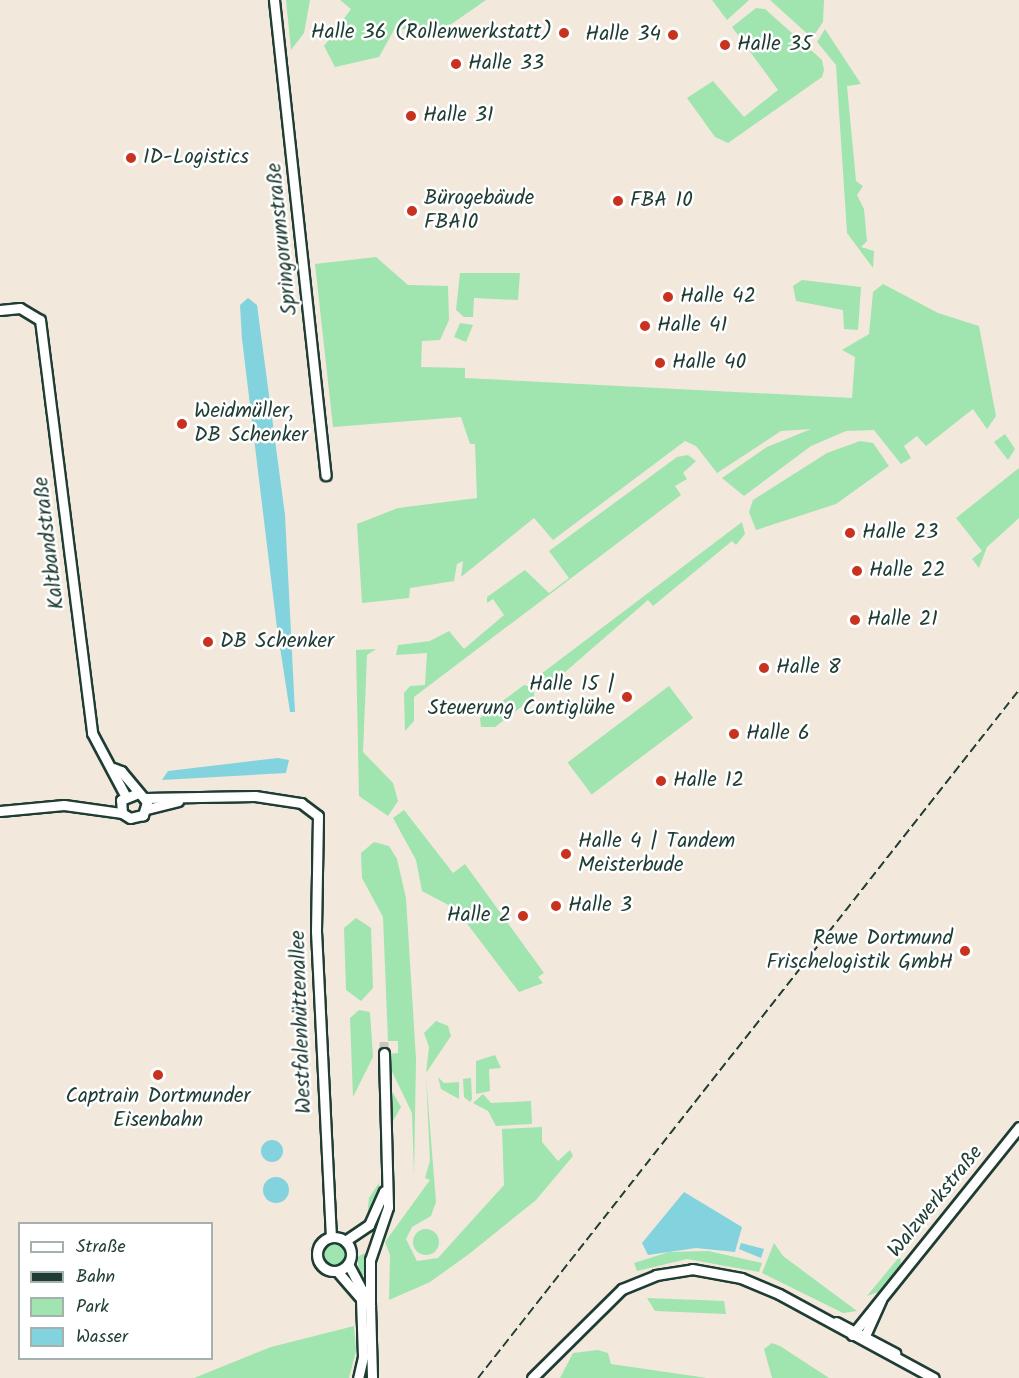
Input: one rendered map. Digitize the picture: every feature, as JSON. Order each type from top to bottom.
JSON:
[{"type":"street","name":"Springorumstraße","points":[[274,0],[326,474]]},
{"type":"street","name":"Kaltbandstraße","points":[[0,310],[33,312],[42,329],[92,733],[113,768],[142,796]]},
{"type":"street","name":"Kaltbandstraße","points":[[113,768],[122,804]]},
{"type":"street","name":"Westfalenhüttenallee","points":[[181,800],[244,795],[313,808],[320,829],[316,931],[331,1237]]},
{"type":"street","points":[[0,811],[64,805],[97,810],[142,796],[181,800]]},
{"type":"street","points":[[142,796],[147,809]]},
{"type":"street","points":[[122,804],[134,819],[147,809],[181,800]]},
{"type":"street","points":[[345,1241],[363,1231],[382,1204],[381,1053],[388,1207],[370,1260],[371,1376]]},
{"type":"street","name":"Walzwerkstraße","points":[[854,1332],[1019,1127]]},
{"type":"street","points":[[348,1264],[337,1271],[326,1270],[317,1258],[320,1244],[331,1237],[345,1241],[351,1251],[348,1264],[370,1305]]},
{"type":"street","points":[[532,1378],[598,1307],[638,1281],[673,1271],[706,1270],[741,1278],[832,1321],[934,1378]]},
{"type":"street","points":[[337,1271],[361,1299],[363,1357],[358,1378]]},
{"type":"street","name":"Walzwerkstraße","points":[[864,1338],[882,1300]]},
{"type":"green space","points":[[286,0],[310,0],[304,33],[291,50]]},
{"type":"green space","points":[[340,0],[486,0],[450,25],[394,30],[379,57],[335,67],[324,46],[351,9]]},
{"type":"green space","points":[[712,0],[749,0],[727,20]]},
{"type":"green space","points":[[770,0],[824,0],[823,22],[812,38]]},
{"type":"green space","points":[[756,8],[765,9],[822,60],[824,70],[822,77],[728,143],[715,137],[687,98],[713,81],[744,117],[778,90],[732,27]]},
{"type":"green space","points":[[825,29],[861,84],[847,86],[856,181],[863,186],[857,195],[864,209],[867,241],[861,247],[874,251],[873,268],[847,233],[836,65],[817,42]]},
{"type":"green space","points":[[376,257],[408,285],[448,286],[449,320],[440,340],[422,341],[421,367],[465,368],[465,378],[852,398],[855,357],[842,350],[869,334],[873,292],[883,284],[938,313],[979,326],[996,416],[987,429],[973,409],[926,446],[917,436],[904,446],[911,458],[901,464],[874,430],[846,431],[811,446],[744,496],[722,478],[767,447],[811,429],[781,431],[717,473],[696,446],[685,441],[553,540],[534,518],[461,577],[463,561],[457,564],[454,581],[410,588],[409,598],[362,603],[357,524],[398,508],[477,498],[475,444],[470,444],[461,417],[333,427],[315,264]]},
{"type":"green space","points":[[460,273],[520,273],[518,300],[474,298],[473,317],[464,317],[456,310]]},
{"type":"green space","points":[[802,280],[861,287],[858,330],[844,329],[843,310],[796,301],[793,286]]},
{"type":"green space","points":[[460,323],[473,325],[466,342],[454,337]]},
{"type":"green space","points":[[1005,434],[1015,449],[1008,460],[994,442]]},
{"type":"green space","points":[[860,441],[873,443],[889,466],[836,504],[756,530],[749,512],[753,500],[827,453]]},
{"type":"green space","points":[[688,455],[696,461],[683,473],[687,479],[675,486],[681,495],[414,697],[414,721],[405,731],[404,693],[410,686],[425,685],[427,653],[396,655],[398,645],[430,641],[449,631],[464,649],[504,615],[493,599],[487,603],[487,597],[525,570],[549,593],[569,578],[549,551],[677,457]]},
{"type":"green space","points":[[1019,468],[1019,518],[987,547],[979,568],[972,559],[982,551],[956,518]]},
{"type":"green space","points":[[742,522],[745,534],[736,545],[732,541],[653,606],[648,600],[557,679],[548,684],[537,677]]},
{"type":"green space","points":[[376,649],[367,655],[363,752],[393,783],[398,801],[388,816],[359,796],[356,650]]},
{"type":"green space","points":[[524,685],[534,688],[534,697],[495,727],[481,727],[480,718]]},
{"type":"green space","points":[[669,686],[693,718],[592,794],[568,762]]},
{"type":"green space","points":[[404,810],[453,873],[465,864],[544,973],[538,977],[543,983],[519,992],[456,909],[422,891],[416,860],[393,818]]},
{"type":"green space","points":[[374,842],[389,846],[397,859],[406,898],[416,1059],[414,1175],[412,1113],[387,1061],[387,1054],[398,1053],[398,1041],[388,1041],[383,917],[362,878],[361,853]]},
{"type":"green space","points":[[356,918],[371,928],[373,988],[361,1001],[346,990],[344,928]]},
{"type":"green space","points":[[359,1010],[370,1012],[373,1057],[353,1097],[350,1018]]},
{"type":"green space","points":[[436,1021],[448,1026],[451,1036],[426,1073],[429,1047],[424,1033]]},
{"type":"green space","points":[[495,1055],[501,1068],[489,1069],[490,1091],[476,1094],[476,1061]]},
{"type":"green space","points":[[426,1077],[436,1202],[431,1216],[412,1227],[406,1239],[417,1261],[438,1258],[504,1185],[502,1129],[542,1127],[542,1142],[558,1161],[570,1150],[573,1156],[536,1200],[469,1254],[430,1282],[389,1300],[390,1255],[385,1242],[430,1180],[425,1178],[430,1161]]},
{"type":"green space","points":[[438,1077],[444,1083],[459,1082],[459,1099],[441,1089]]},
{"type":"green space","points":[[471,1078],[472,1099],[470,1102],[464,1097],[463,1079]]},
{"type":"green space","points":[[389,1086],[401,1107],[390,1126]]},
{"type":"green space","points":[[483,1094],[491,1103],[531,1101],[532,1124],[496,1126],[488,1111],[473,1103]]},
{"type":"green space","points":[[379,1183],[380,1201],[367,1219],[369,1198]]},
{"type":"green space","points":[[426,1229],[435,1233],[439,1242],[435,1251],[426,1255],[417,1251],[413,1242],[417,1233]]},
{"type":"green space","points":[[334,1242],[343,1246],[347,1255],[343,1264],[334,1268],[325,1264],[321,1255],[325,1246]]},
{"type":"green space","points":[[774,1243],[783,1256],[857,1311],[843,1313],[762,1273]]},
{"type":"green space","points":[[369,1251],[368,1274],[360,1276],[357,1257]]},
{"type":"green space","points":[[708,1251],[762,1263],[759,1272],[687,1259],[637,1271],[634,1263],[669,1252]]},
{"type":"green space","points":[[900,1256],[901,1266],[878,1292],[867,1296]]},
{"type":"green space","points":[[647,1298],[724,1301],[726,1314],[655,1311]]},
{"type":"green space","points":[[354,1326],[356,1351],[349,1378],[194,1378],[271,1347]]},
{"type":"green space","points":[[772,1343],[829,1378],[772,1378],[764,1349]]},
{"type":"green space","points":[[598,1350],[608,1353],[611,1364],[707,1378],[560,1378],[573,1353]]},
{"type":"water","points":[[248,298],[257,305],[285,515],[295,712],[290,712],[277,628],[242,339],[240,305]]},
{"type":"water","points":[[278,758],[289,760],[286,773],[162,780],[168,771]]},
{"type":"water","points":[[272,1140],[280,1143],[283,1151],[280,1159],[272,1162],[264,1159],[261,1151],[264,1143]]},
{"type":"water","points":[[276,1177],[285,1181],[289,1190],[285,1199],[276,1203],[267,1199],[263,1190],[267,1181]]},
{"type":"water","points":[[684,1192],[742,1227],[735,1252],[696,1248],[648,1255],[642,1243]]},
{"type":"water","points":[[741,1243],[764,1249],[761,1258],[739,1249]]},
{"type":"tunnel","points":[[384,1041],[384,1053]]},
{"type":"railway","points":[[478,1378],[1019,690]]},
{"type":"place","name":"Halle 36 (Rollenwerkstatt)","points":[[564,33]]},
{"type":"place","name":"Halle 34","points":[[673,35]]},
{"type":"place","name":"Halle 35","points":[[725,45]]},
{"type":"place","name":"Halle 33","points":[[456,64]]},
{"type":"place","name":"Halle 31","points":[[411,116]]},
{"type":"place","name":"ID-Logistics","points":[[131,158]]},
{"type":"place","name":"FBA 10","points":[[618,201]]},
{"type":"place","name":"Bürogebäude FBA10","points":[[412,211]]},
{"type":"place","name":"Halle 42","points":[[668,297]]},
{"type":"place","name":"Halle 41","points":[[645,326]]},
{"type":"place","name":"Halle 40","points":[[660,363]]},
{"type":"place","name":"Weidmüller, DB Schenker","points":[[182,424]]},
{"type":"place","name":"Halle 23","points":[[850,533]]},
{"type":"place","name":"Halle 22","points":[[857,571]]},
{"type":"place","name":"Halle 21","points":[[855,620]]},
{"type":"place","name":"DB Schenker","points":[[208,642]]},
{"type":"place","name":"Halle 8","points":[[764,668]]},
{"type":"place","name":"Halle 15 | Steuerung Contiglühe","points":[[627,697]]},
{"type":"place","name":"Halle 6","points":[[734,734]]},
{"type":"place","name":"Halle 12","points":[[661,781]]},
{"type":"place","name":"Halle 4 | Tandem Meisterbude","points":[[566,854]]},
{"type":"place","name":"Halle 3","points":[[556,906]]},
{"type":"place","name":"Halle 2","points":[[523,916]]},
{"type":"place","name":"Rewe Dortmund Frischelogistik GmbH","points":[[965,951]]},
{"type":"place","name":"Captrain Dortmunder Eisenbahn","points":[[158,1075]]}]
